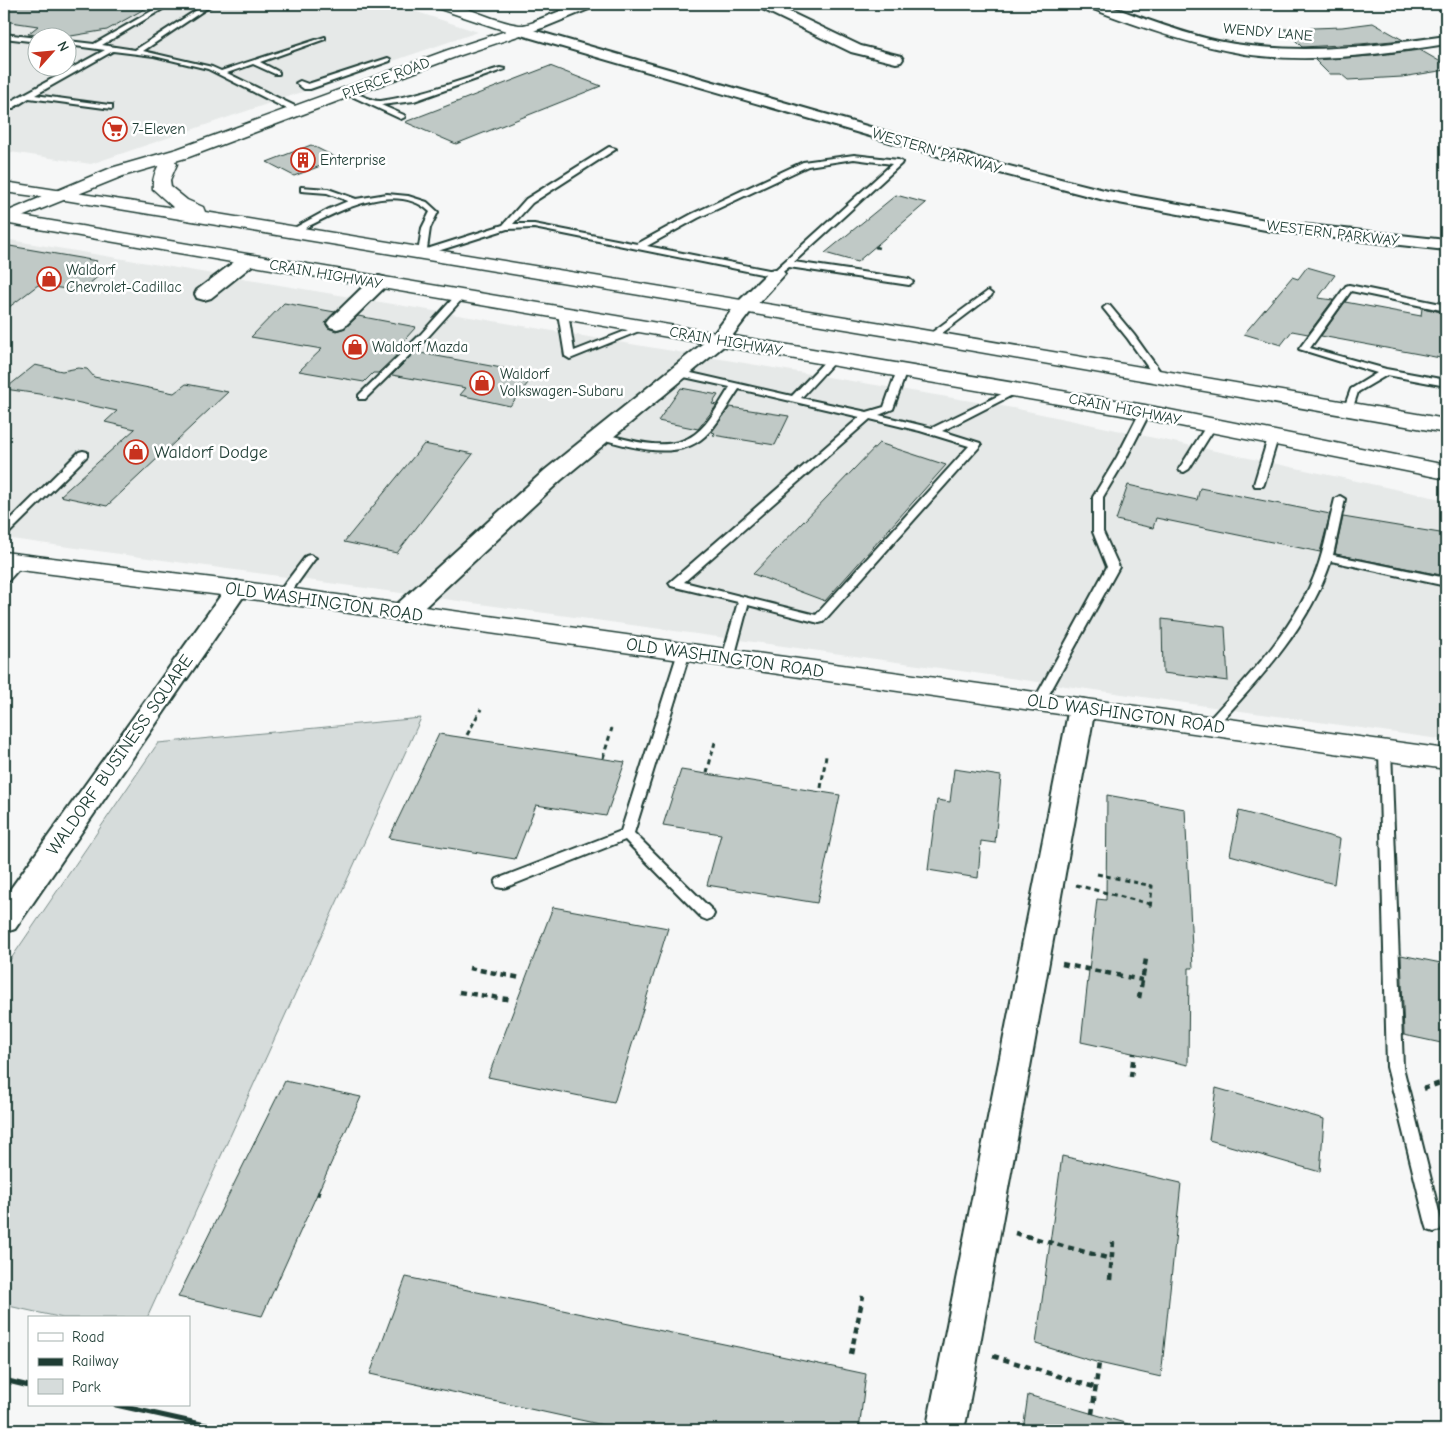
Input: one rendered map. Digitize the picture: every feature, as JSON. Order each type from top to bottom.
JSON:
[{"type":"main road","name":"WESTERN PARKWAY","points":[[439,4],[519,30]]},
{"type":"main road","name":"WESTERN PARKWAY","points":[[474,4],[540,24]]},
{"type":"main road","name":"PIERCE ROAD","points":[[65,195],[117,172],[183,152],[540,24]]},
{"type":"main road","name":"PIERCE ROAD","points":[[65,195],[106,188],[179,159],[183,152]]},
{"type":"main road","points":[[168,164],[162,180],[162,189],[181,204],[220,220]]},
{"type":"main road","name":"CRAIN HIGHWAY","points":[[4,187],[65,195],[745,306],[1446,426]]},
{"type":"main road","points":[[4,219],[65,195]]},
{"type":"main road","name":"CRAIN HIGHWAY","points":[[4,219],[1145,412],[1446,472]]},
{"type":"main road","name":"OLD WASHINGTON ROAD","points":[[9,566],[237,589],[1446,759]]},
{"type":"street","points":[[554,4],[573,11]]},
{"type":"street","name":"PIERCE ROAD","points":[[540,24],[589,4]]},
{"type":"street","points":[[763,4],[856,49],[896,59]]},
{"type":"street","name":"WENDY LANE","points":[[1092,4],[1139,22],[1186,36],[1250,50],[1336,52],[1389,48],[1446,40]]},
{"type":"street","name":"WESTERN PARKWAY","points":[[540,24],[1074,173],[1188,197],[1263,210],[1446,230]]},
{"type":"street","name":"WESTERN PARKWAY","points":[[519,30],[979,163],[1108,196],[1271,226],[1446,245]]},
{"type":"street","points":[[204,294],[248,260]]},
{"type":"street","points":[[403,613],[553,475],[720,340],[745,306],[781,269]]},
{"type":"street","points":[[337,324],[379,282]]},
{"type":"street","name":"WALDORF BUSINESS SQUARE","points":[[4,921],[237,589]]},
{"type":"street","points":[[947,1421],[1082,708]]},
{"type":"lane","points":[[96,46],[168,4]]},
{"type":"lane","points":[[136,52],[210,4]]},
{"type":"lane","points":[[4,36],[28,39]]},
{"type":"lane","points":[[221,73],[323,38]]},
{"type":"lane","points":[[78,45],[136,52],[189,62],[221,73],[298,111]]},
{"type":"lane","points":[[4,116],[11,111],[6,106],[111,49]]},
{"type":"lane","points":[[300,83],[307,87],[388,60]]},
{"type":"lane","points":[[254,62],[277,73]]},
{"type":"lane","points":[[370,103],[410,98],[502,69]]},
{"type":"lane","points":[[349,92],[401,118]]},
{"type":"lane","points":[[27,96],[109,107]]},
{"type":"lane","points":[[506,228],[529,201],[612,150]]},
{"type":"lane","points":[[638,247],[695,216],[806,164],[854,157],[898,162],[781,269]]},
{"type":"lane","points":[[304,189],[328,191],[355,201]]},
{"type":"lane","points":[[291,232],[355,201],[372,196],[389,196],[420,201],[429,206],[434,212],[426,228],[422,253],[506,228],[534,226],[638,247],[781,269],[909,282]]},
{"type":"lane","points":[[1446,308],[1349,288],[1304,349],[1385,372],[1446,383]]},
{"type":"lane","points":[[930,338],[988,294]]},
{"type":"lane","points":[[362,397],[424,336],[460,296]]},
{"type":"lane","points":[[1107,308],[1131,337],[1159,377]]},
{"type":"lane","points":[[563,314],[570,356],[644,327]]},
{"type":"lane","points":[[794,399],[832,359]]},
{"type":"lane","points":[[678,373],[794,399],[868,415],[935,430],[976,445],[819,619],[675,583],[868,415],[888,409],[902,370]]},
{"type":"lane","points":[[1349,408],[1354,391],[1385,372]]},
{"type":"lane","points":[[601,436],[652,448],[681,445],[700,435],[736,386]]},
{"type":"lane","points":[[935,430],[1017,390]]},
{"type":"lane","points":[[1039,702],[1113,567],[1098,532],[1098,497],[1122,457],[1145,412]]},
{"type":"lane","points":[[1184,469],[1211,426]]},
{"type":"lane","points":[[1259,484],[1273,438]]},
{"type":"lane","points":[[4,532],[83,454]]},
{"type":"lane","points":[[1210,726],[1247,686],[1299,615],[1322,570],[1340,499]]},
{"type":"lane","points":[[1326,557],[1446,582]]},
{"type":"lane","points":[[282,596],[310,558]]},
{"type":"lane","points":[[728,658],[744,600]]},
{"type":"lane","points":[[627,834],[684,652]]},
{"type":"lane","points":[[1384,750],[1395,1067],[1434,1224]]},
{"type":"lane","points":[[502,883],[627,834]]},
{"type":"lane","points":[[627,834],[707,914]]},
{"type":"path","points":[[875,247],[879,248]]},
{"type":"path","points":[[467,736],[482,709]]},
{"type":"path","points":[[603,758],[612,728]]},
{"type":"path","points":[[707,773],[715,742]]},
{"type":"path","points":[[821,788],[826,756]]},
{"type":"path","points":[[1097,874],[1152,886],[1150,910]]},
{"type":"path","points":[[1091,889],[1150,904]]},
{"type":"path","points":[[1035,958],[1142,980]]},
{"type":"path","points":[[1139,998],[1146,959]]},
{"type":"path","points":[[469,968],[522,978]]},
{"type":"path","points":[[459,992],[513,1000]]},
{"type":"path","points":[[1131,1077],[1134,1053]]},
{"type":"path","points":[[1026,1236],[1111,1259]]},
{"type":"path","points":[[1110,1280],[1113,1242]]},
{"type":"path","points":[[851,1354],[863,1296]]},
{"type":"path","points":[[961,1346],[1097,1388]]},
{"type":"path","points":[[1092,1414],[1099,1363]]},
{"type":"shaded area","points":[[4,4],[393,4],[478,32],[91,164],[4,151]]},
{"type":"shaded area","points":[[4,239],[1013,408],[1446,500],[1446,740],[4,538]]},
{"type":"green space","points":[[421,718],[148,1316],[54,1316],[4,1305],[4,969],[158,743]]},
{"type":"building","points":[[4,4],[153,4],[107,30],[78,35],[78,28],[36,28],[38,26],[4,21]]},
{"type":"building","points":[[1373,23],[1403,40],[1302,47],[1284,29],[1342,27]]},
{"type":"building","points":[[1420,50],[1446,65],[1446,70],[1402,77],[1348,80],[1341,74],[1329,74],[1315,60],[1371,56]]},
{"type":"building","points":[[550,66],[601,86],[456,144],[405,122]]},
{"type":"building","name":"Enterprise","points":[[311,145],[339,159],[294,176],[267,162]]},
{"type":"building","points":[[896,195],[926,203],[857,262],[825,253]]},
{"type":"building","name":"Waldorf Chevrolet-Cadillac","points":[[4,245],[97,261],[86,270],[102,273],[81,291],[38,285],[4,311]]},
{"type":"building","points":[[1307,267],[1335,275],[1318,298],[1333,300],[1308,334],[1292,331],[1281,345],[1244,334],[1292,277],[1298,279]]},
{"type":"building","points":[[1345,302],[1421,316],[1422,308],[1446,313],[1446,359],[1321,336]]},
{"type":"building","name":"Waldorf Mazda","points":[[284,303],[335,312],[325,323],[328,328],[336,331],[345,328],[358,316],[416,327],[396,349],[402,350],[378,373],[373,373],[364,382],[299,371],[322,349],[251,337]]},
{"type":"building","name":"Waldorf Volkswagen-Subaru","points":[[415,352],[535,374],[510,406],[460,395],[466,388],[392,375]]},
{"type":"building","name":"Waldorf Dodge","points":[[35,365],[62,371],[78,368],[87,369],[94,377],[174,393],[186,384],[228,392],[107,506],[60,496],[135,429],[105,422],[117,411],[39,394],[5,389]]},
{"type":"building","points":[[681,388],[718,395],[712,404],[717,405],[698,429],[658,421]]},
{"type":"building","points":[[730,407],[789,416],[775,445],[713,435],[715,433],[712,432]]},
{"type":"building","points":[[879,443],[946,465],[825,601],[753,574]]},
{"type":"building","points":[[424,444],[473,454],[397,553],[344,542]]},
{"type":"building","points":[[1128,485],[1197,500],[1200,488],[1330,514],[1320,552],[1156,518],[1153,528],[1116,520]]},
{"type":"building","points":[[1343,517],[1446,534],[1446,576],[1335,554]]},
{"type":"building","points":[[1162,619],[1225,627],[1228,681],[1163,673]]},
{"type":"building","points":[[439,734],[625,762],[606,816],[536,805],[515,859],[389,838]]},
{"type":"building","points":[[954,769],[1001,776],[995,843],[981,841],[978,878],[928,870],[937,800],[950,802]]},
{"type":"building","points":[[681,770],[840,795],[817,903],[707,885],[721,834],[663,825]]},
{"type":"building","points":[[1107,795],[1185,809],[1193,968],[1189,968],[1188,1065],[1081,1042],[1097,899],[1106,900]]},
{"type":"building","points":[[1239,811],[1340,839],[1334,884],[1230,855]]},
{"type":"building","points":[[553,907],[668,928],[614,1103],[488,1077]]},
{"type":"building","points":[[1401,955],[1446,964],[1446,1044],[1404,1035]]},
{"type":"building","points":[[285,1081],[361,1097],[262,1316],[178,1297]]},
{"type":"building","points":[[1216,1088],[1324,1119],[1320,1172],[1209,1140]]},
{"type":"building","points":[[1062,1156],[1181,1183],[1161,1377],[1099,1363],[1036,1344]]},
{"type":"building","points":[[406,1277],[866,1374],[859,1430],[626,1430],[370,1374]]},
{"type":"building","points":[[1028,1395],[1128,1424],[1127,1430],[1023,1430]]},
{"type":"railway","points":[[4,1380],[28,1386]]},
{"type":"railway","points":[[120,1406],[228,1430]]},
{"type":"place","name":"7-Eleven","points":[[115,129]]},
{"type":"place","name":"Enterprise","points":[[303,160]]},
{"type":"place","name":"Waldorf Chevrolet-Cadillac","points":[[49,279]]},
{"type":"place","name":"Waldorf Mazda","points":[[355,347]]},
{"type":"place","name":"Waldorf Volkswagen-Subaru","points":[[482,383]]},
{"type":"place","name":"Waldorf Dodge","points":[[136,452]]}]
